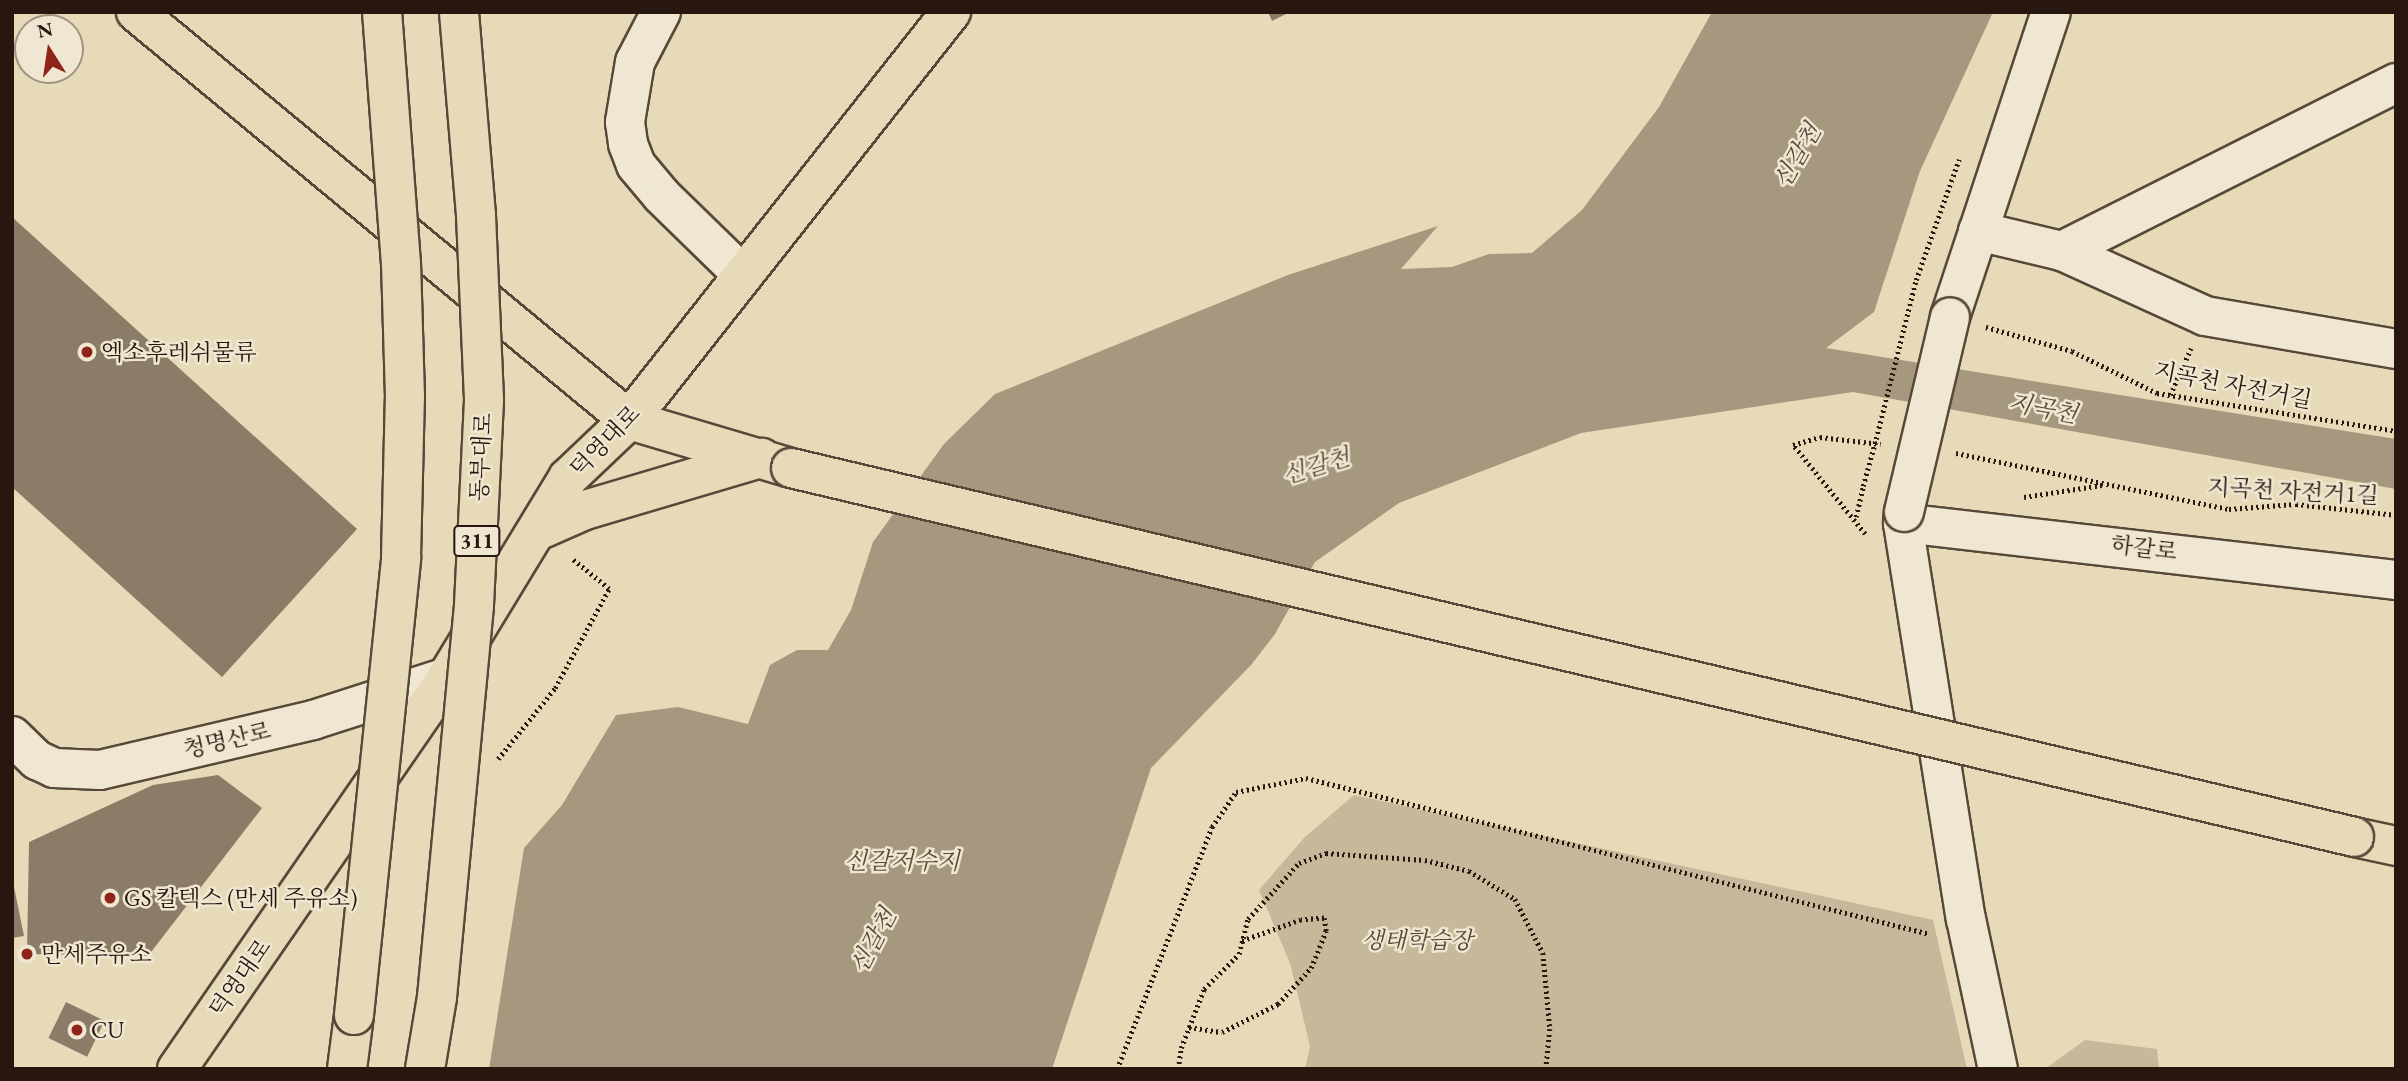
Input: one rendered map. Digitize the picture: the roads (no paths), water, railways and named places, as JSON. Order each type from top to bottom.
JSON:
[{"type":"main road","points":[[136,12],[629,420],[776,463],[2396,846]]},
{"type":"main road","points":[[347,1069],[401,557],[405,397],[401,264],[382,12]]},
{"type":"main road","name":"동부대로","points":[[425,1069],[437,997],[474,605],[484,399],[477,215],[459,12]]},
{"type":"main road","name":"덕영대로","points":[[177,1069],[447,677],[568,478],[629,420],[951,12]]},
{"type":"main road","points":[[537,531],[585,510],[776,463]]},
{"type":"street","points":[[661,12],[635,62],[626,110],[628,144],[636,165],[662,196],[743,275]]},
{"type":"street","points":[[1998,1069],[1966,919],[1904,518],[1950,317],[2052,12]]},
{"type":"street","points":[[2062,251],[2396,83]]},
{"type":"street","points":[[1978,231],[2062,251],[2206,316],[2396,349]]},
{"type":"street","name":"하갈로","points":[[1904,518],[2396,580]]},
{"type":"street","name":"청명산로","points":[[12,736],[37,761],[54,768],[100,770],[313,720],[447,677]]},
{"type":"water","points":[[1712,12],[1993,12],[1920,171],[1874,312],[1826,348],[2396,439],[2396,489],[1853,392],[1581,433],[1399,503],[1315,562],[1275,634],[1251,665],[1151,768],[1052,1069],[489,1069],[524,848],[562,805],[616,715],[678,707],[748,724],[770,665],[797,650],[828,650],[851,610],[873,542],[944,444],[995,394],[1288,275],[1438,226],[1401,269],[1452,267],[1489,254],[1532,253],[1582,210],[1659,107]]},
{"type":"place","name":"엑소후레쉬물류","points":[[87,352]]},
{"type":"place","name":"GS 칼텍스 (만세 주유소)","points":[[110,898]]},
{"type":"place","name":"만세주유소","points":[[27,954]]},
{"type":"place","name":"CU","points":[[77,1030]]},
{"type":"water label","name":"신갈천","points":[[1797,156]]},
{"type":"water label","name":"지곡천","points":[[2043,408]]},
{"type":"water label","name":"신갈천","points":[[1316,466]]},
{"type":"water label","name":"신갈저수지","points":[[902,861]]},
{"type":"water label","name":"신갈천","points":[[873,941]]},
{"type":"park label","name":"생태학습장","points":[[1417,940]]}]
